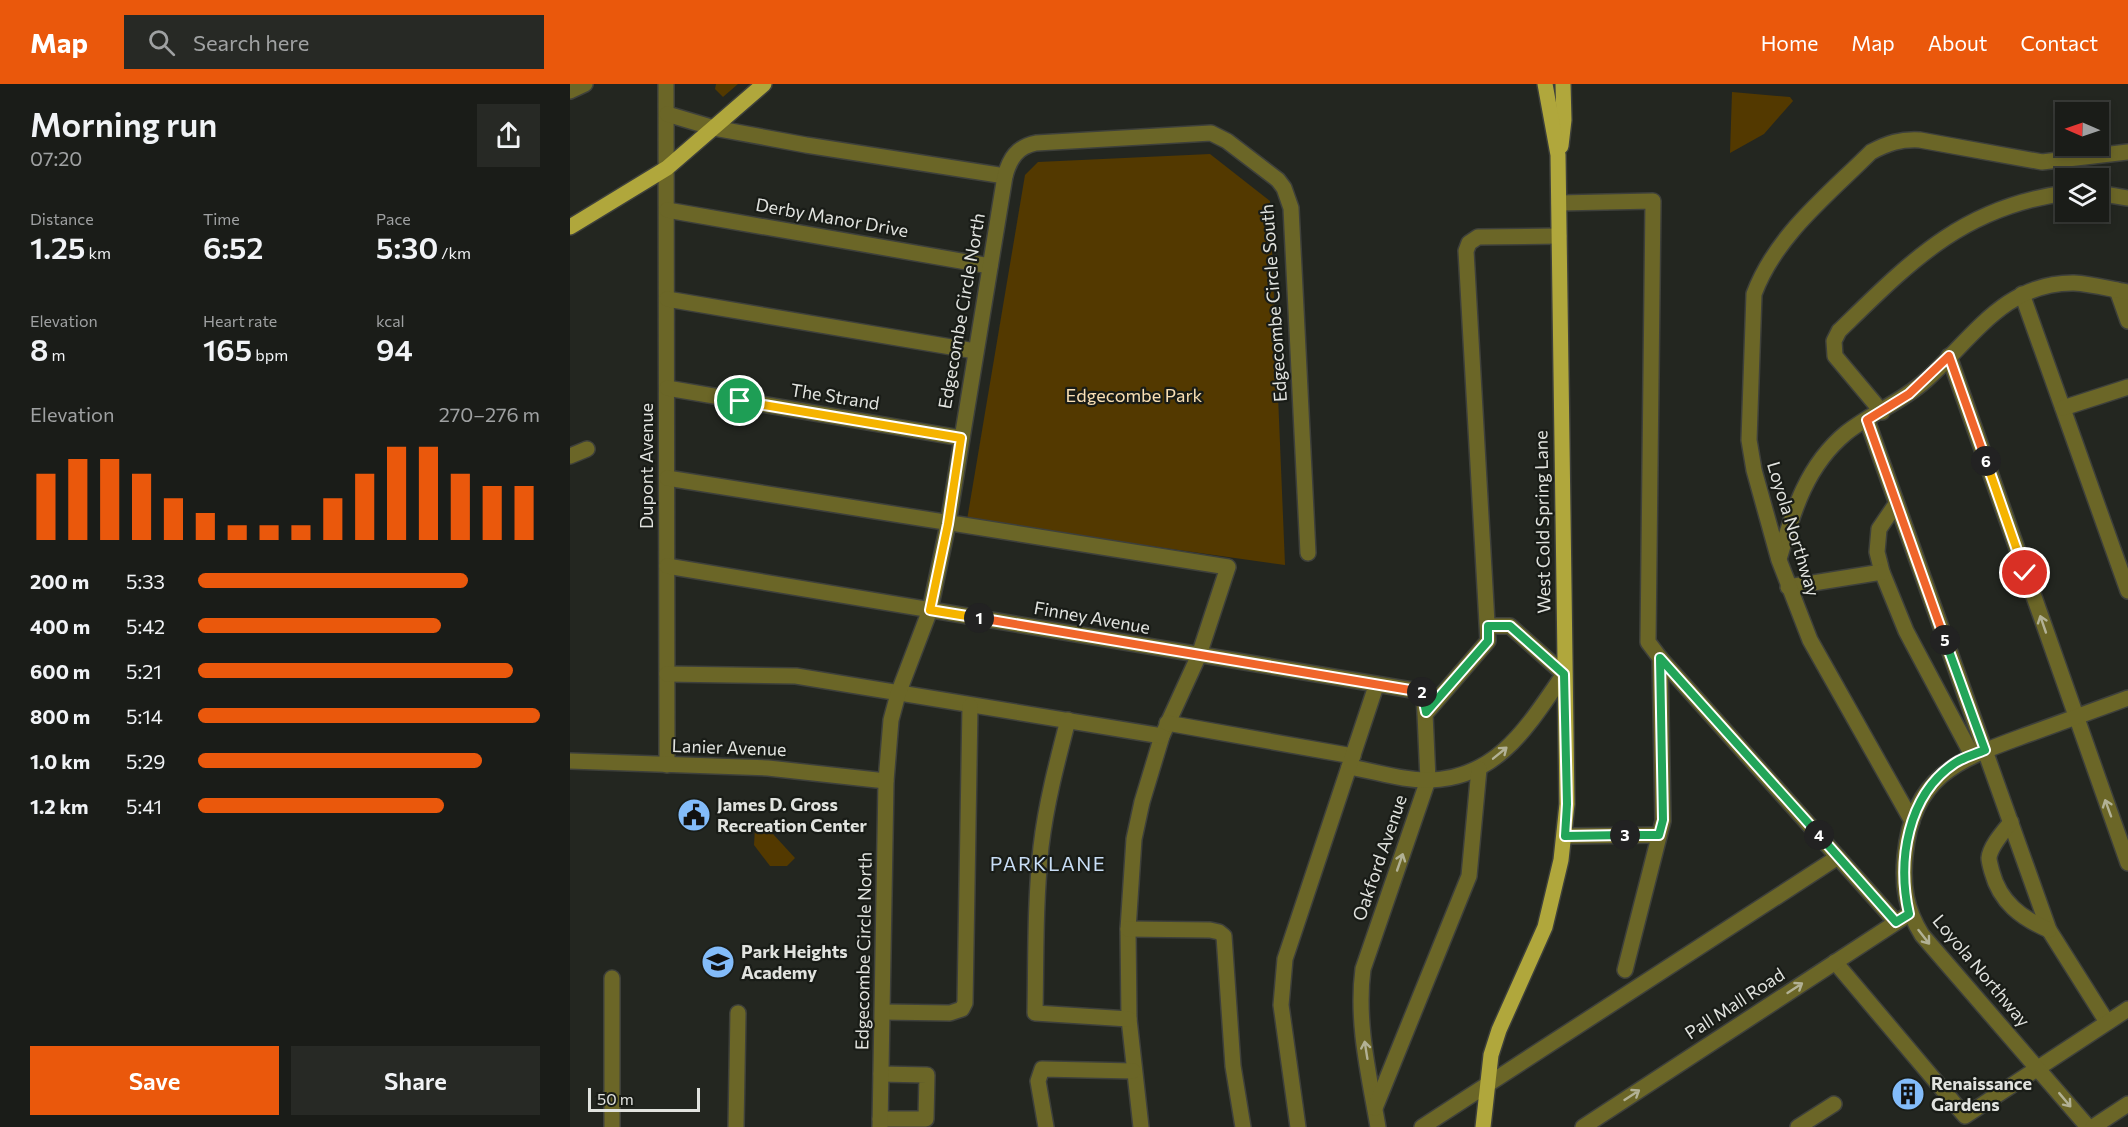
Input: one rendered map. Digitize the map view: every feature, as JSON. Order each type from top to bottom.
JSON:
[{"type":"main road","points":[[570,227],[667,168],[764,84]]},
{"type":"main road","name":"West Cold Spring Lane","points":[[1483,1127],[1486,1088],[1499,1030],[1545,927],[1565,836],[1567,804],[1558,154],[1545,84]]},
{"type":"main road","name":"West Cold Spring Lane","points":[[1558,154],[1564,120],[1563,84]]},
{"type":"street","points":[[570,91],[585,84]]},
{"type":"street","name":"Dupont Avenue","points":[[666,84],[667,765]]},
{"type":"street","points":[[667,114],[714,128],[1005,176]]},
{"type":"street","name":"Edgecombe Circle South","points":[[1005,176],[1013,156],[1026,145],[1199,133],[1218,135],[1278,180],[1284,188],[1291,208],[1308,553]]},
{"type":"street","name":"Loyola Northway","points":[[2088,1127],[1922,935],[1903,918],[1904,867],[1912,821],[1810,640],[1779,560],[1754,470],[1749,418],[1754,294],[1761,277],[1782,242],[1871,152],[1903,139],[2042,162],[2128,152]]},
{"type":"street","name":"Edgecombe Circle North","points":[[880,1123],[886,781],[891,720],[898,693],[930,610],[948,524],[1005,176]]},
{"type":"street","points":[[1882,412],[1835,356],[1834,341],[1839,331],[1899,273],[1946,235],[1978,219],[2028,201],[2055,195]]},
{"type":"street","points":[[2109,195],[2128,198]]},
{"type":"street","points":[[1559,203],[1653,201],[1648,642],[1838,857],[1903,918]]},
{"type":"street","name":"Derby Manor Drive","points":[[667,210],[990,266]]},
{"type":"street","points":[[1426,712],[1488,641],[1466,251],[1469,243],[1478,237],[1559,236]]},
{"type":"street","points":[[1779,560],[1790,521],[1809,476],[1833,446],[1867,420],[1918,387],[1986,318],[2022,294],[2055,284],[2073,283],[2123,291],[2128,321]]},
{"type":"street","points":[[2022,294],[2128,591]]},
{"type":"street","points":[[667,299],[975,351]]},
{"type":"street","points":[[1949,356],[2128,863]]},
{"type":"street","points":[[2063,408],[2128,387]]},
{"type":"street","name":"The Strand","points":[[667,388],[961,438]]},
{"type":"street","points":[[1867,420],[1979,753],[2011,822],[2049,930],[2107,1022]]},
{"type":"street","points":[[570,456],[587,449]]},
{"type":"street","points":[[667,478],[1228,567],[1199,655],[1165,730],[1142,802],[1134,839],[1128,929],[1129,1019],[1141,1127]]},
{"type":"street","points":[[1896,504],[1879,529],[1877,552],[1882,572],[1910,641],[1979,753]]},
{"type":"street","name":"Finney Avenue","points":[[667,566],[1376,686],[1424,692],[1428,780]]},
{"type":"street","points":[[1788,587],[1882,572]]},
{"type":"street","points":[[1488,626],[1510,626],[1564,674]]},
{"type":"street","points":[[1625,970],[1663,820],[1660,658]]},
{"type":"street","points":[[667,674],[796,676],[970,706],[1068,720],[1165,730],[1351,762],[1428,780]]},
{"type":"street","name":"Oakford Avenue","points":[[1377,1127],[1361,1021],[1363,969],[1428,780],[1448,778],[1479,769],[1526,729],[1564,674]]},
{"type":"street","points":[[1298,1127],[1283,1031],[1282,981],[1293,934],[1376,686]]},
{"type":"street","points":[[1912,821],[1920,802],[1933,783],[1957,762],[2128,698]]},
{"type":"street","points":[[883,1012],[950,1013],[962,1009],[965,1003],[970,706]]},
{"type":"street","points":[[1068,720],[1056,767],[1041,846],[1035,1013],[1129,1019]]},
{"type":"street","name":"Lanier Avenue","points":[[570,761],[768,768],[886,781]]},
{"type":"street","points":[[1375,1108],[1469,876],[1479,769]]},
{"type":"street","points":[[2011,822],[1992,849],[1989,858],[1994,878],[2001,896],[2027,921],[2049,930]]},
{"type":"street","points":[[1565,836],[1659,835]]},
{"type":"street","points":[[1422,1127],[1486,1088],[1838,857]]},
{"type":"street","name":"Pall Mall Road","points":[[1583,1127],[1903,918]]},
{"type":"street","points":[[1128,929],[1210,930],[1224,936],[1233,1066],[1243,1127]]},
{"type":"street","points":[[1835,962],[1965,1116],[2128,1009]]},
{"type":"street","points":[[612,978],[612,1127]]},
{"type":"street","points":[[736,1127],[738,1013]]},
{"type":"street","points":[[1046,1127],[1038,1081],[1042,1070],[1133,1071]]},
{"type":"street","points":[[880,1123],[926,1119],[927,1075],[881,1074]]},
{"type":"street","points":[[1798,1127],[1834,1104]]},
{"type":"street","points":[[2093,1127],[2128,1104]]},
{"type":"green space","points":[[716,84],[738,84],[723,97],[715,89]]},
{"type":"green space","points":[[1732,92],[1790,97],[1793,101],[1764,134],[1730,153]]},
{"type":"green space","name":"Edgecombe Park","points":[[1210,154],[1270,201],[1285,565],[967,520],[1025,175],[1038,162]]},
{"type":"green space","points":[[762,822],[795,858],[787,866],[770,866],[754,845],[755,828]]},
{"type":"place","name":"James D. Gross Recreation Center","points":[[694,815]]},
{"type":"place","name":"Park Heights Academy","points":[[718,962]]},
{"type":"place","name":"Renaissance Gardens","points":[[1908,1094]]},
{"type":"district","name":"PARKLANE","points":[[1048,864]]},
{"type":"route","points":[[740,401],[961,438],[948,524],[930,610],[1376,686],[1424,692],[1426,712],[1488,641],[1488,626],[1510,626],[1564,674],[1567,804],[1565,836],[1659,835],[1663,820],[1660,658],[1896,922],[1909,914],[1904,893],[1906,842],[1920,802],[1933,783],[1945,771],[1957,762],[1985,750],[1867,420],[1909,394],[1949,356],[2025,573]]}]
